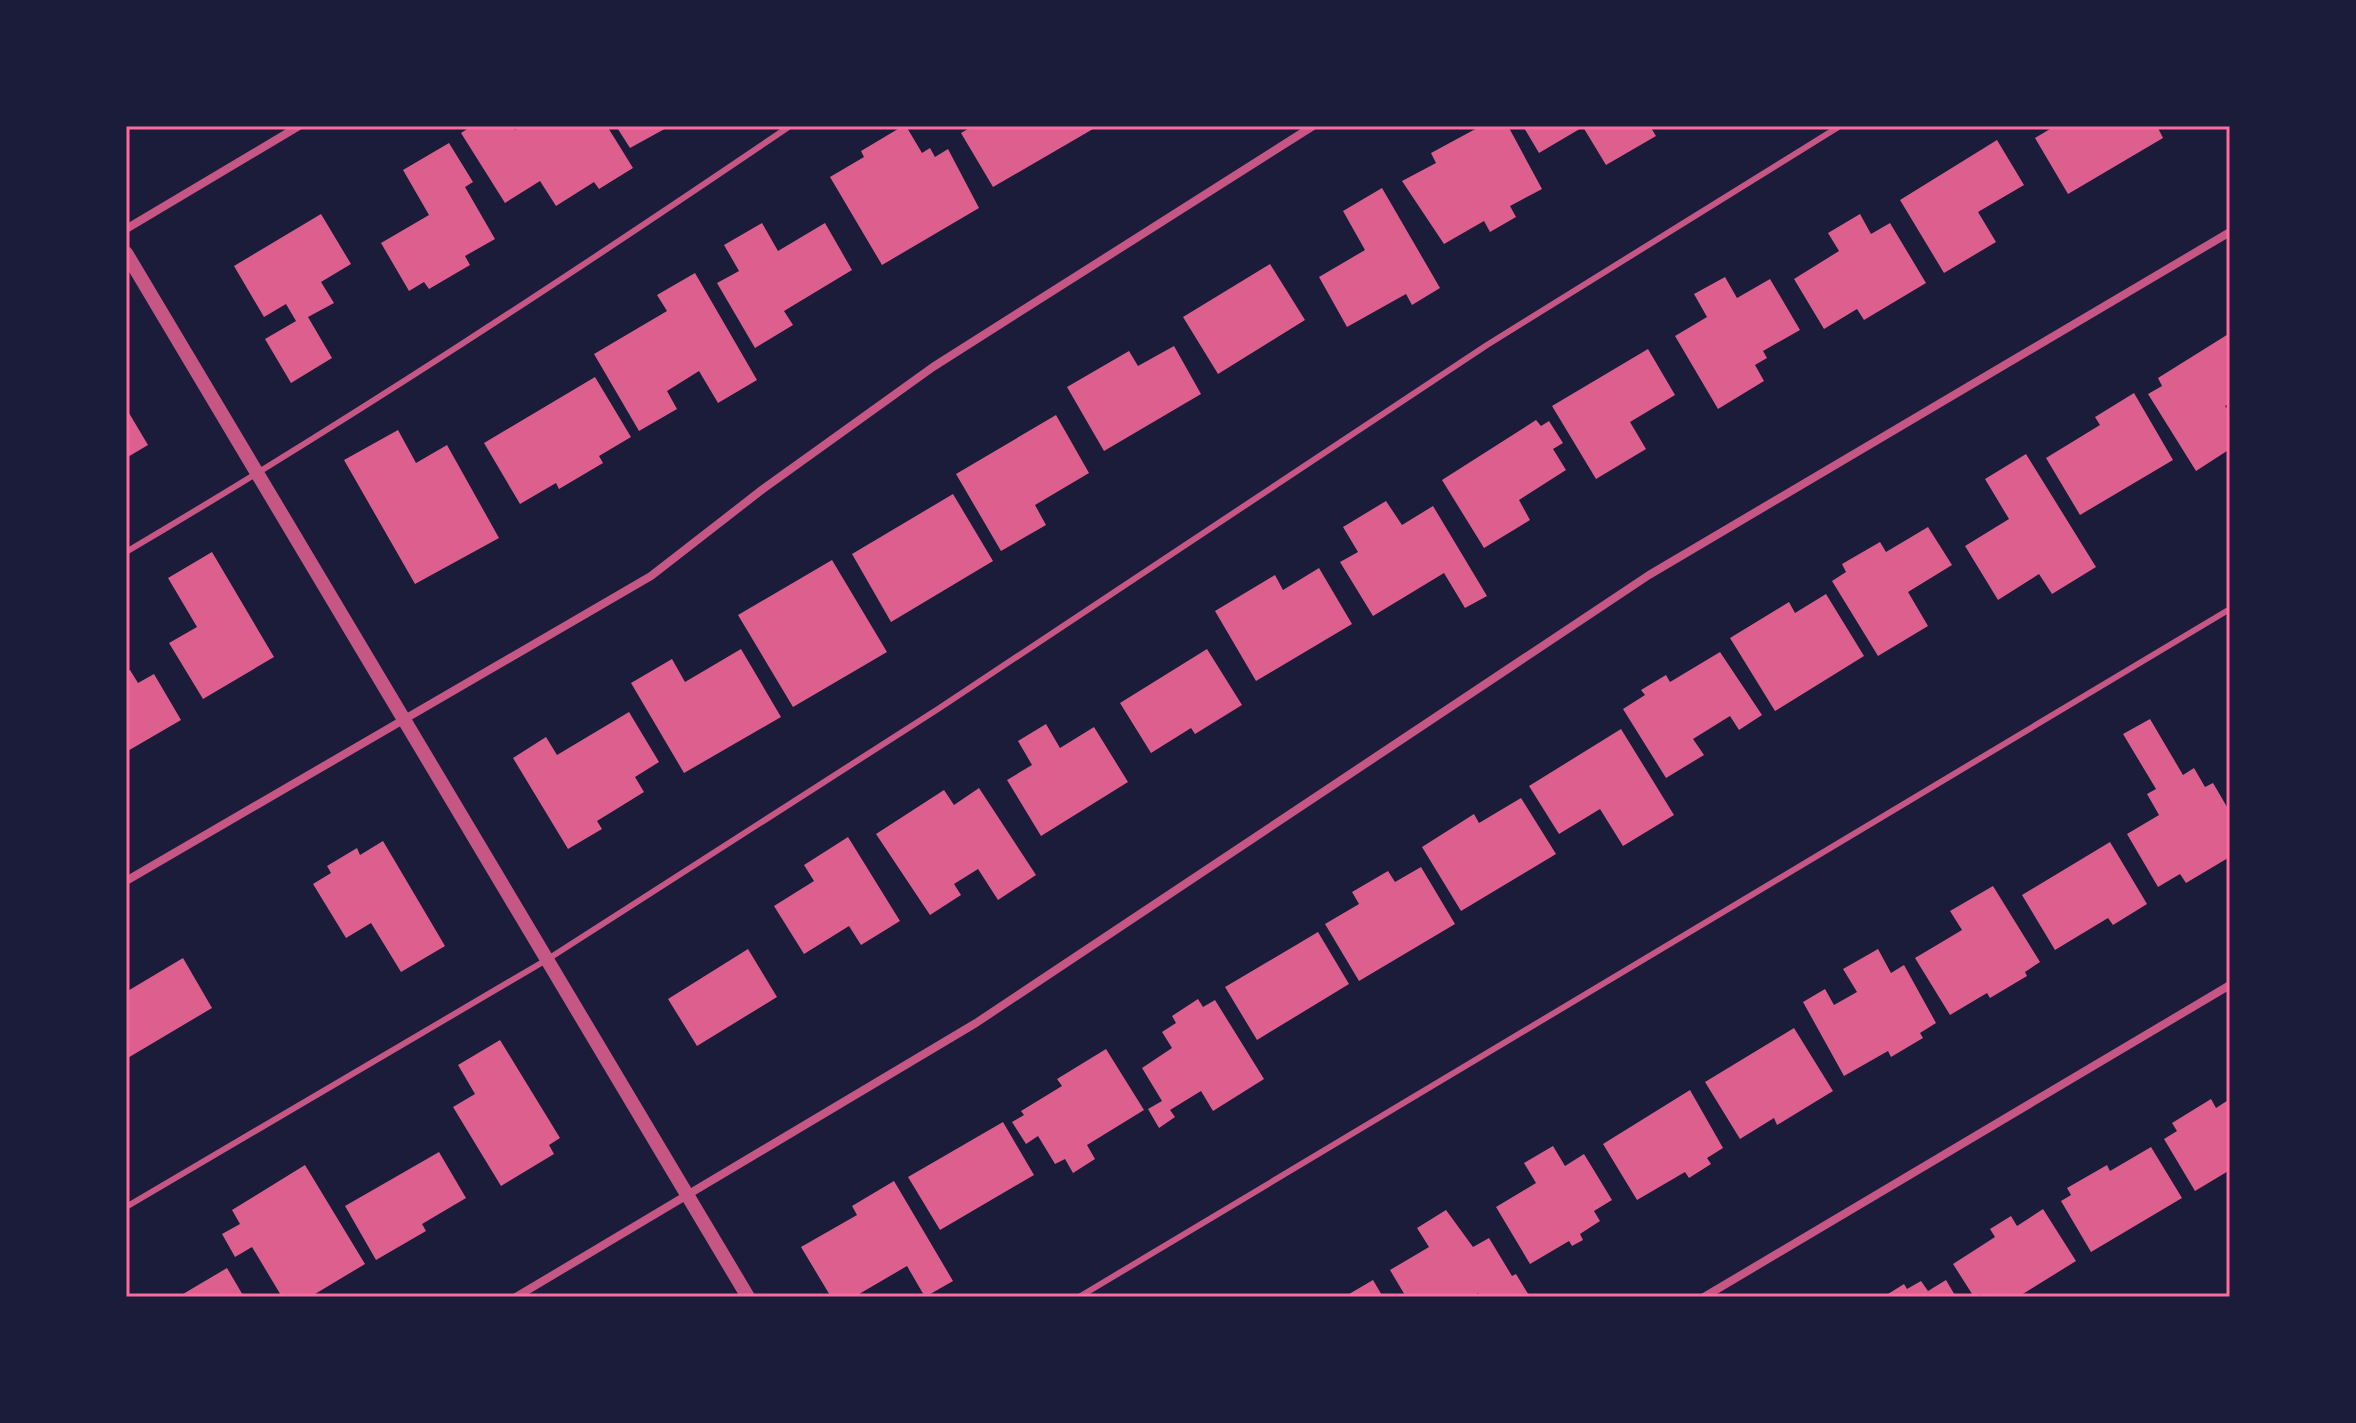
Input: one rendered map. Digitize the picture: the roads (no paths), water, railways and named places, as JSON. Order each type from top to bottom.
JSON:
[{"type":"street","points":[[126,229],[299,126]]},
{"type":"street","points":[[126,881],[651,576],[763,489],[933,367],[1313,126]]},
{"type":"street","points":[[516,1297],[976,1023],[1649,575],[2230,232]]},
{"type":"street","points":[[126,253],[748,1297]]},
{"type":"street","points":[[1704,1297],[2230,985]]},
{"type":"lane","points":[[126,552],[259,474],[602,254],[790,126]]},
{"type":"lane","points":[[126,1207],[548,959],[938,709],[1487,345],[1840,126]]},
{"type":"lane","points":[[1079,1297],[2230,609]]}]
